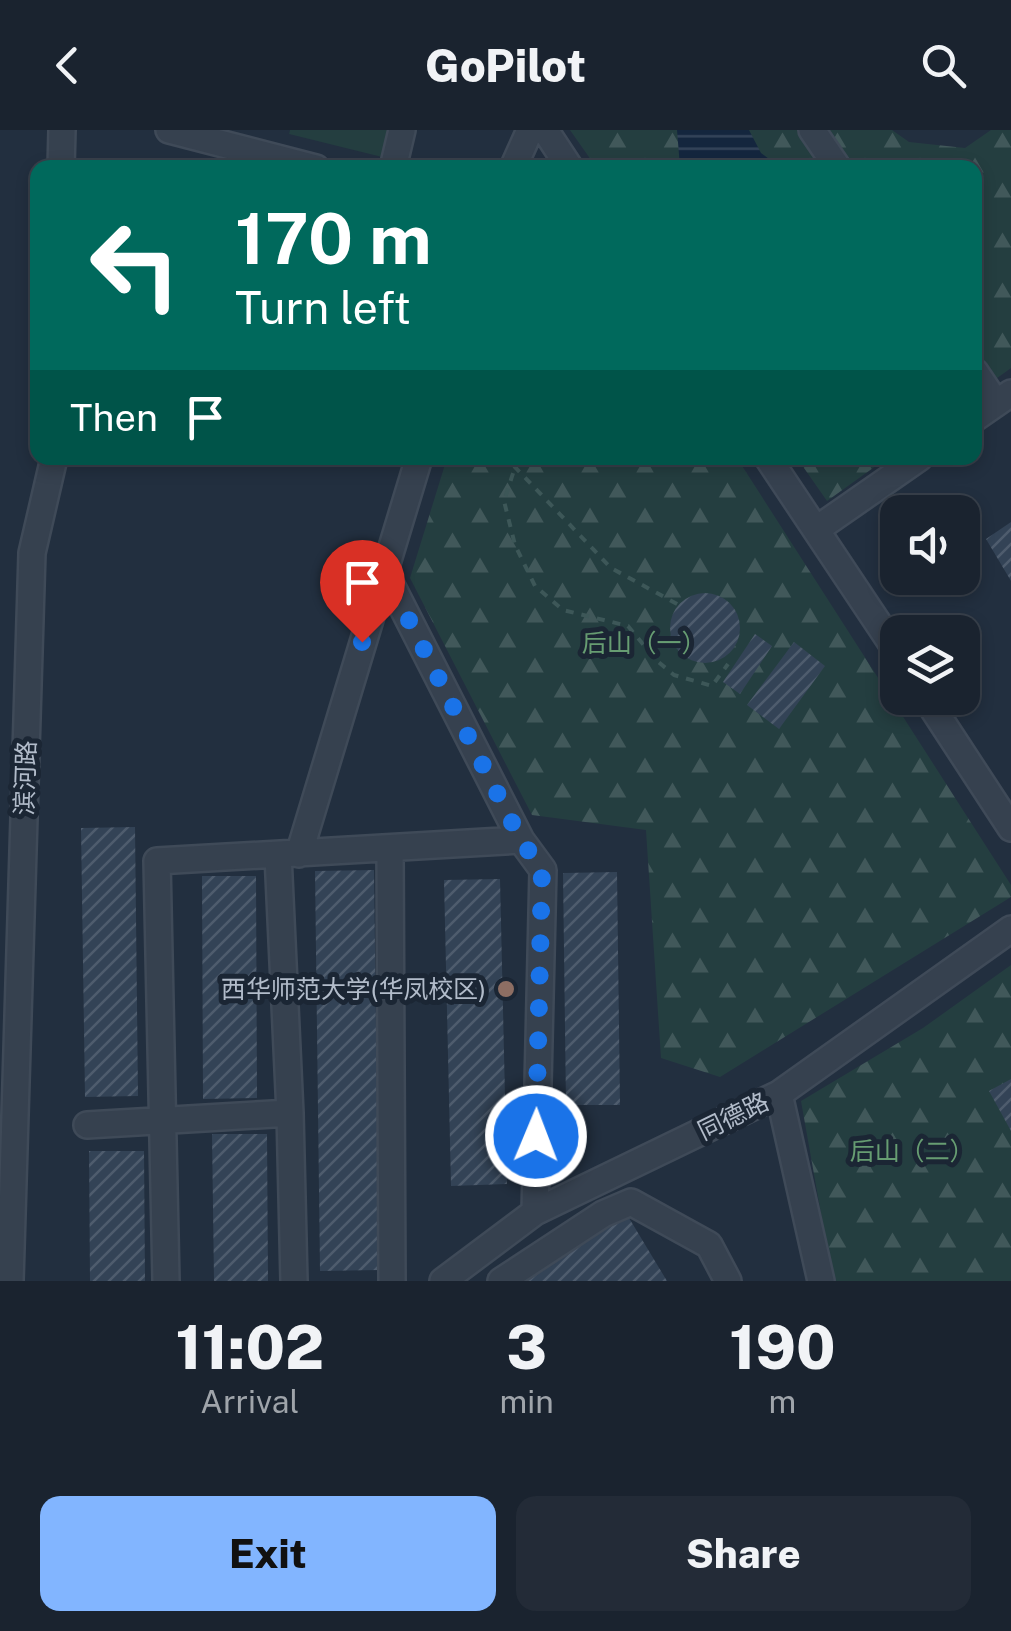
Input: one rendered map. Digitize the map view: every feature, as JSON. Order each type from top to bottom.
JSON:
[{"type":"street","points":[[61,160],[62,130]]},
{"type":"street","points":[[169,130],[285,160]]},
{"type":"street","points":[[395,160],[402,130]]},
{"type":"street","points":[[517,160],[530,130]]},
{"type":"street","points":[[545,130],[565,160]]},
{"type":"street","points":[[812,130],[833,160]]},
{"type":"street","name":"滨河路","points":[[10,1281],[32,554],[52,465]]},
{"type":"street","points":[[294,1281],[288,854],[416,465]]},
{"type":"street","points":[[773,465],[880,626]]},
{"type":"street","points":[[816,529],[909,465]]},
{"type":"street","points":[[384,571],[521,840],[542,870],[535,1212]]},
{"type":"street","points":[[937,715],[1011,828]]},
{"type":"street","points":[[166,1281],[157,861],[521,840]]},
{"type":"street","points":[[390,848],[392,1281]]},
{"type":"street","name":"同德路","points":[[454,1278],[535,1212],[779,1094],[1011,930]]},
{"type":"street","points":[[779,1094],[821,1281]]},
{"type":"street","points":[[87,1125],[290,1113]]},
{"type":"street","points":[[501,1281],[603,1214],[631,1202],[709,1245],[728,1281]]},
{"type":"path","points":[[514,466],[611,568],[678,605]]},
{"type":"path","points":[[514,466],[504,502],[515,545],[536,586],[564,610],[628,626],[674,675],[712,686],[728,664]]},
{"type":"green space","points":[[290,130],[393,130],[386,158],[289,134]]},
{"type":"green space","points":[[570,130],[892,130],[909,142],[965,148],[991,130],[1011,130],[1011,368],[982,389],[982,160],[591,160]]},
{"type":"green space","name":"后山（一）","points":[[445,465],[741,465],[880,681],[880,715],[902,715],[1011,885],[1011,897],[720,1077],[661,1058],[646,830],[532,815],[410,578]]},
{"type":"green space","points":[[802,465],[877,465],[827,501]]},
{"type":"green space","name":"后山（二）","points":[[1011,965],[1011,1281],[833,1281],[801,1101],[923,1028]]},
{"type":"water","points":[[677,130],[749,130],[761,153],[770,160],[679,160]]},
{"type":"building","points":[[1011,522],[1011,581],[986,539]]},
{"type":"building","points":[[705,593],[730,603],[740,628],[730,653],[705,663],[680,653],[670,628],[680,603]]},
{"type":"building","points":[[755,634],[772,646],[740,694],[723,682]]},
{"type":"building","points":[[794,642],[825,666],[779,729],[747,705]]},
{"type":"building","points":[[135,827],[138,1096],[85,1097],[81,828]]},
{"type":"building","points":[[374,870],[379,1270],[320,1271],[315,871]]},
{"type":"building","points":[[617,872],[620,1105],[566,1105],[563,873]]},
{"type":"building","points":[[202,876],[256,876],[257,1098],[203,1099]]},
{"type":"building","points":[[500,879],[507,1184],[451,1186],[444,880]]},
{"type":"building","points":[[1011,1079],[1011,1131],[989,1091]]},
{"type":"building","points":[[212,1134],[267,1134],[268,1281],[214,1281]]},
{"type":"building","points":[[89,1151],[144,1151],[145,1281],[90,1281]]},
{"type":"building","points":[[626,1213],[667,1281],[515,1281]]},
{"type":"place","name":"西华师范大学(华凤校区)","points":[[506,989]]},
{"type":"route","points":[[362,642],[384,571],[521,840],[542,870],[536,1136]]}]
